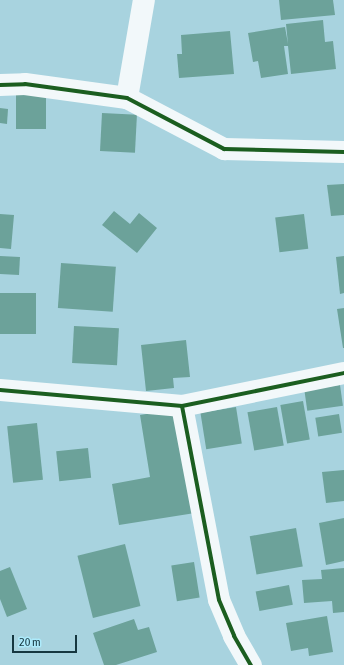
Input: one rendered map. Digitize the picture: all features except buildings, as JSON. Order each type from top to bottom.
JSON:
[{"type":"street","points":[[126,98],[144,0]]},
{"type":"street","points":[[0,85],[25,84],[126,98],[224,149],[344,152]]},
{"type":"street","points":[[0,390],[182,406],[344,373]]},
{"type":"street","points":[[182,406],[219,600],[234,636],[251,665]]},
{"type":"cycle path","points":[[0,85],[25,84],[127,98],[224,149],[344,152]]},
{"type":"cycle path","points":[[0,390],[182,406],[344,373]]},
{"type":"cycle path","points":[[182,406],[219,600],[234,636],[251,665]]}]
